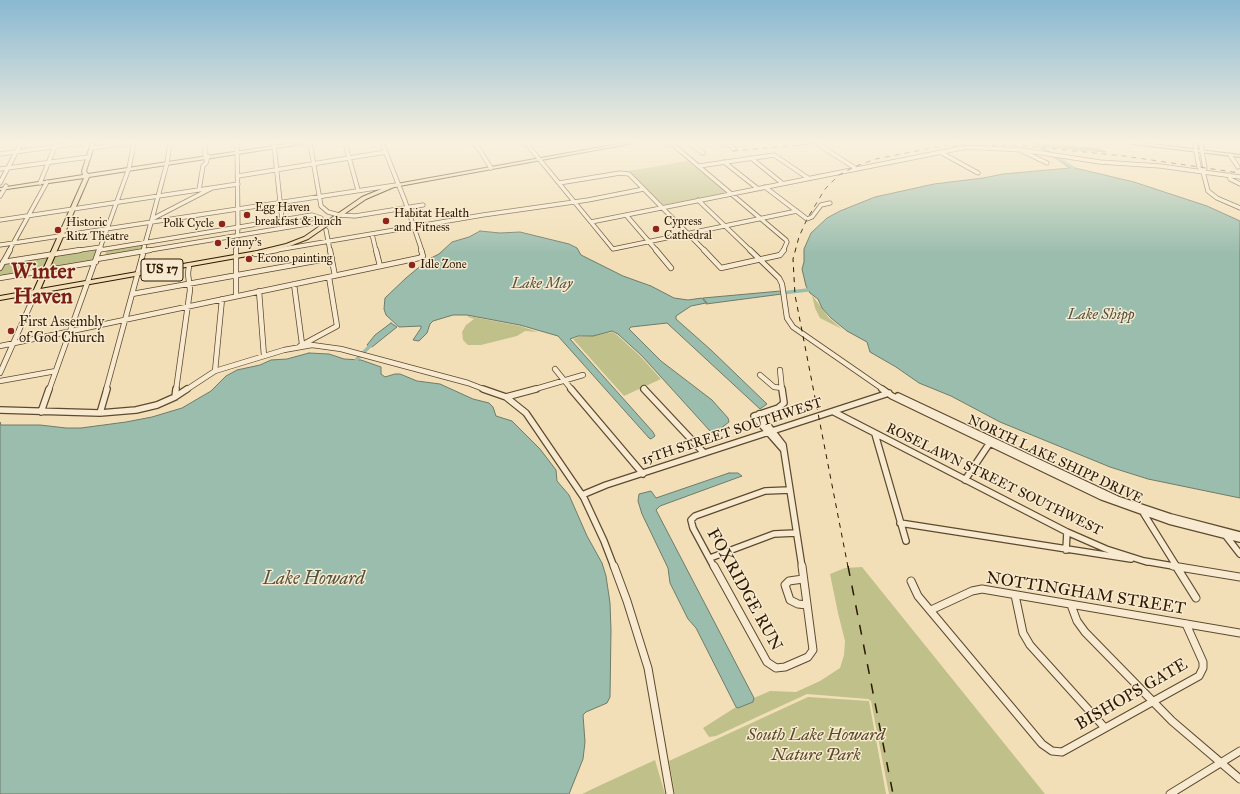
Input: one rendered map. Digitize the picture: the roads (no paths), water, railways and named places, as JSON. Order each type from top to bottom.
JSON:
[{"type":"highway","name":"US 17","points":[[0,298],[236,257],[278,247],[306,238],[370,194],[399,184],[422,180]]},
{"type":"highway","name":"US 17","points":[[278,247],[319,229]]},
{"type":"main road","points":[[3,188],[53,180]]},
{"type":"main road","points":[[40,182],[58,180]]},
{"type":"main road","points":[[36,292],[86,180]]},
{"type":"street","points":[[41,412],[89,283],[125,180]]},
{"type":"street","points":[[100,413],[162,180]]},
{"type":"street","points":[[199,190],[201,180]]},
{"type":"street","points":[[236,296],[238,180]]},
{"type":"street","points":[[277,180],[282,220]]},
{"type":"street","points":[[317,180],[323,209],[339,215],[362,215],[423,205]]},
{"type":"street","points":[[355,180],[358,190]]},
{"type":"street","points":[[0,346],[419,258],[423,254],[397,180]]},
{"type":"street","points":[[556,180],[613,249],[797,211]]},
{"type":"street","points":[[558,183],[578,180]]},
{"type":"street","points":[[636,180],[721,268],[780,255],[783,252],[787,242],[785,239],[716,180]]},
{"type":"street","points":[[747,180],[757,188]]},
{"type":"street","points":[[778,180],[782,183]]},
{"type":"street","points":[[590,222],[797,180]]},
{"type":"street","points":[[1205,180],[1206,187],[1211,194],[1240,208]]},
{"type":"street","points":[[1,265],[47,182]]},
{"type":"street","points":[[0,220],[238,184]]},
{"type":"street","points":[[0,245],[152,220],[354,192],[358,190],[399,184]]},
{"type":"street","points":[[765,187],[804,218],[810,218],[820,205],[830,203]]},
{"type":"street","points":[[0,196],[3,188]]},
{"type":"street","points":[[152,220],[212,188]]},
{"type":"street","points":[[246,255],[573,201],[588,200],[644,189]]},
{"type":"street","name":"NORTH LAKE SHIPP DRIVE","points":[[698,200],[779,278],[783,290],[789,322],[803,335],[892,396],[991,442],[1102,497],[1186,526],[1225,534],[1240,539]]},
{"type":"street","points":[[0,278],[318,221],[321,218],[317,215],[282,220],[146,242],[53,254],[1,265]]},
{"type":"street","points":[[626,215],[671,268]]},
{"type":"street","points":[[326,230],[334,276]]},
{"type":"street","points":[[372,234],[380,266]]},
{"type":"street","points":[[306,238],[306,243],[319,243]]},
{"type":"street","points":[[132,294],[332,258]]},
{"type":"street","points":[[175,397],[188,306],[190,284],[188,274],[189,265]]},
{"type":"street","points":[[0,410],[100,413],[136,410],[157,405],[175,397],[215,371],[301,345],[337,326],[328,277]]},
{"type":"street","points":[[294,284],[301,345]]},
{"type":"street","points":[[259,291],[264,356]]},
{"type":"street","points":[[0,373],[36,292]]},
{"type":"street","points":[[215,371],[222,299]]},
{"type":"street","points":[[301,345],[332,347],[468,383],[506,396],[530,419],[582,495],[604,541],[639,638],[648,668],[670,794]]},
{"type":"street","points":[[555,369],[643,474]]},
{"type":"street","points":[[0,381],[56,370]]},
{"type":"street","points":[[770,432],[756,415],[782,406],[784,401],[780,370]]},
{"type":"street","points":[[506,396],[583,375]]},
{"type":"street","points":[[760,375],[774,387],[782,388]]},
{"type":"street","points":[[644,388],[704,453]]},
{"type":"street","name":"15TH STREET SOUTHWEST","points":[[582,495],[704,453],[889,393]]},
{"type":"street","points":[[845,408],[843,412],[849,421]]},
{"type":"street","name":"ROSELAWN STREET SOUTHWEST","points":[[834,412],[1067,532],[1106,549],[1147,562]]},
{"type":"street","name":"FOXRIDGE RUN","points":[[770,432],[783,449],[787,463],[813,646],[811,654],[808,657],[785,667],[776,668],[767,662],[692,526],[691,520],[695,516],[765,491],[790,490]]},
{"type":"street","points":[[875,434],[906,541]]},
{"type":"street","points":[[965,480],[991,442]]},
{"type":"street","points":[[577,487],[584,489],[597,489]]},
{"type":"street","points":[[1144,511],[1196,598]]},
{"type":"street","points":[[900,523],[1240,577]]},
{"type":"street","points":[[1066,550],[1067,532]]},
{"type":"street","points":[[710,558],[774,534],[796,533]]},
{"type":"street","points":[[1225,534],[1240,554]]},
{"type":"street","name":"NORTH LAKE SHIPP DRIVE","points":[[1225,534],[1240,535]]},
{"type":"street","points":[[803,579],[789,581],[785,586],[790,600],[798,604],[807,605]]},
{"type":"street","points":[[911,581],[918,596],[931,610]]},
{"type":"street","name":"NOTTINGHAM STREET","points":[[931,610],[978,590],[1240,633]]},
{"type":"street","points":[[1015,595],[1023,633],[1030,645],[1105,728]]},
{"type":"street","points":[[1071,605],[1077,621],[1085,632],[1181,729],[1240,779]]},
{"type":"street","name":"BISHOPS GATE","points":[[931,610],[1042,744],[1052,751],[1062,752],[1196,679],[1202,672],[1203,662],[1186,624]]},
{"type":"street","points":[[1170,794],[1240,751]]},
{"type":"water","name":"Lake Shipp","points":[[966,180],[1126,180],[1207,206],[1240,221],[1240,498],[1148,479],[1110,467],[1000,422],[951,396],[919,383],[896,367],[870,352],[867,342],[847,331],[831,318],[822,308],[818,299],[810,293],[806,286],[802,269],[804,262],[804,249],[811,233],[827,218],[840,211],[875,197],[934,184]]},
{"type":"water","name":"Lake May","points":[[480,231],[500,233],[520,232],[569,244],[577,248],[581,255],[623,276],[651,286],[674,298],[688,300],[702,298],[706,303],[691,306],[676,316],[676,319],[711,350],[767,404],[760,409],[667,323],[631,327],[629,329],[661,361],[712,400],[728,418],[729,422],[716,432],[710,431],[642,356],[618,334],[612,331],[593,336],[578,336],[570,339],[653,432],[655,436],[651,439],[558,336],[520,325],[467,315],[453,315],[433,321],[430,324],[427,333],[419,341],[413,340],[421,326],[399,327],[386,315],[384,309],[385,298],[406,278],[429,259],[439,254],[452,242],[469,237]]},
{"type":"water","points":[[781,291],[782,294],[706,304],[707,303],[703,298]]},
{"type":"water","points":[[391,323],[397,327],[372,347],[367,345],[375,335]]},
{"type":"water","name":"Lake Howard","points":[[309,353],[329,354],[344,359],[361,360],[381,367],[381,374],[385,377],[400,374],[417,381],[440,384],[473,399],[489,403],[493,407],[496,416],[512,421],[540,449],[556,470],[557,481],[569,495],[587,536],[602,563],[606,576],[610,603],[610,697],[607,703],[586,712],[583,715],[585,742],[583,759],[569,794],[0,794],[0,422],[1,425],[40,425],[81,428],[152,417],[182,408],[211,391],[226,376],[237,370],[260,365],[271,360],[287,359]]},
{"type":"water","points":[[729,473],[738,473],[742,476],[660,506],[656,510],[754,698],[753,702],[738,708],[736,707],[696,628],[688,619],[670,583],[668,568],[642,514],[638,501],[639,494],[651,491],[656,498]]},
{"type":"waterway","points":[[781,293],[808,290]]},
{"type":"waterway","points":[[356,360],[374,342]]},
{"type":"railway","points":[[834,180],[825,189],[807,219],[799,237],[793,259],[795,295],[848,567]]},
{"type":"railway","points":[[848,566],[893,794]]},
{"type":"place","name":"Egg Haven breakfast & lunch","points":[[247,215]]},
{"type":"place","name":"Habitat Health and Fitness","points":[[386,221]]},
{"type":"place","name":"Polk Cycle","points":[[222,224]]},
{"type":"place","name":"Cypress Cathedral","points":[[656,229]]},
{"type":"place","name":"Historic Ritz Theatre","points":[[58,230]]},
{"type":"place","name":"Jenny's","points":[[218,243]]},
{"type":"place","name":"Econo painting","points":[[249,259]]},
{"type":"place","name":"Idle Zone","points":[[412,265]]},
{"type":"place","name":"First Assembly of God Church","points":[[11,331]]},
{"type":"district","name":"Winter Haven","points":[[43,286]]},
{"type":"park label","name":"South Lake Howard Nature Park","points":[[816,746]]}]
